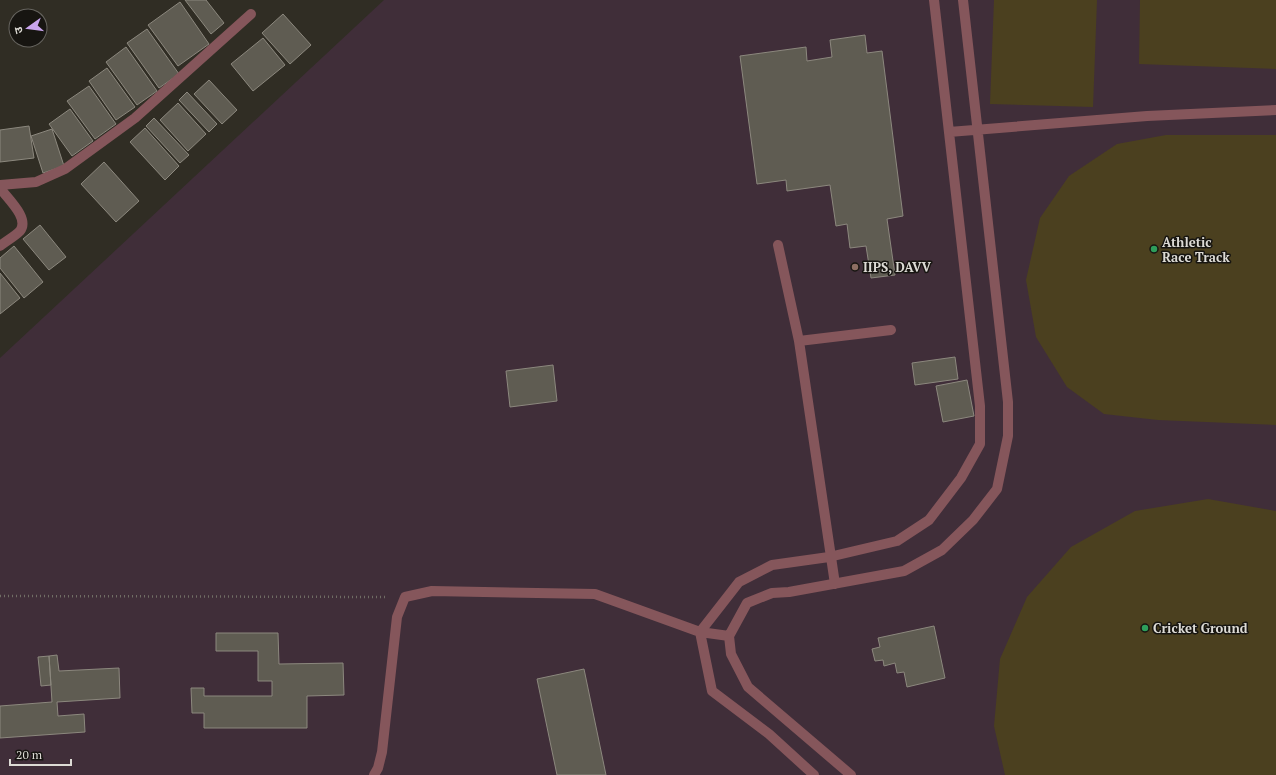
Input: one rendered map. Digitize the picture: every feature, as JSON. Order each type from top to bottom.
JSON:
[{"type":"street","points":[[814,775],[769,734],[712,691],[700,632],[739,582],[772,565],[830,556],[897,541],[929,520],[961,478],[980,444],[980,406],[934,0]]},
{"type":"street","points":[[849,774],[748,687],[731,654],[729,636],[748,603],[772,593],[789,592],[835,584],[904,570],[942,550],[973,520],[997,489],[1008,436],[1008,402],[979,130],[963,0]]},
{"type":"street","points":[[0,185],[36,182],[65,169],[135,118],[252,14]]},
{"type":"street","points":[[949,132],[1139,116],[1276,110]]},
{"type":"street","points":[[0,188],[20,215],[23,222],[21,230],[0,246]]},
{"type":"street","points":[[778,246],[799,341],[835,584]]},
{"type":"street","points":[[799,341],[891,330]]},
{"type":"street","points":[[374,775],[378,768],[382,752],[397,617],[405,597],[432,591],[595,594],[700,632],[729,636]]},
{"type":"path","points":[[0,596],[405,597]]},
{"type":"shaded area","points":[[384,0],[1276,0],[1276,775],[0,775],[0,358]]},
{"type":"shaded area","points":[[994,0],[1097,0],[1093,107],[990,104]]},
{"type":"shaded area","points":[[1140,0],[1276,0],[1276,69],[1139,64]]},
{"type":"shaded area","name":"Athletic Race Track","points":[[1166,135],[1276,135],[1276,425],[1158,420],[1104,414],[1067,387],[1036,337],[1026,280],[1040,218],[1069,176],[1117,144]]},
{"type":"shaded area","name":"Cricket Ground","points":[[1208,499],[1276,511],[1276,775],[1005,775],[994,726],[1000,659],[1027,597],[1071,547],[1135,511]]},
{"type":"building","points":[[185,0],[206,0],[224,23],[211,34]]},
{"type":"building","points":[[180,2],[209,44],[178,66],[148,25]]},
{"type":"building","points":[[283,14],[311,45],[290,64],[262,33]]},
{"type":"building","points":[[147,29],[179,74],[159,88],[127,43]]},
{"type":"building","points":[[865,35],[867,53],[882,51],[903,216],[887,219],[895,275],[871,278],[866,246],[850,248],[847,224],[836,226],[830,185],[787,191],[786,180],[757,184],[740,56],[806,47],[807,61],[832,57],[830,40]]},
{"type":"building","points":[[263,38],[285,65],[253,91],[231,64]]},
{"type":"building","points":[[126,47],[157,91],[137,105],[106,62]]},
{"type":"building","points":[[107,68],[135,107],[116,120],[89,81]]},
{"type":"building","points":[[209,80],[237,110],[222,124],[194,94]]},
{"type":"building","points":[[89,86],[116,124],[95,139],[67,101]]},
{"type":"building","points":[[187,92],[217,124],[209,132],[179,100]]},
{"type":"building","points":[[178,103],[206,134],[188,151],[160,120]]},
{"type":"building","points":[[70,109],[93,141],[72,156],[49,124]]},
{"type":"building","points":[[154,118],[189,155],[180,163],[146,126]]},
{"type":"building","points":[[29,126],[34,158],[0,162],[0,130]]},
{"type":"building","points":[[145,128],[179,166],[165,180],[130,142]]},
{"type":"building","points":[[52,129],[64,166],[43,173],[31,136]]},
{"type":"building","points":[[104,162],[139,201],[116,222],[81,184]]},
{"type":"building","points":[[40,225],[66,257],[49,270],[23,239]]},
{"type":"building","points":[[14,246],[43,282],[24,298],[0,268],[0,258]]},
{"type":"building","points":[[0,273],[20,298],[0,314]]},
{"type":"building","points":[[955,357],[958,379],[915,385],[912,363]]},
{"type":"building","points":[[553,365],[557,401],[510,407],[506,371]]},
{"type":"building","points":[[967,380],[974,416],[943,422],[936,386]]},
{"type":"building","points":[[934,626],[945,678],[907,687],[904,672],[897,673],[895,663],[884,666],[883,660],[875,661],[872,649],[880,647],[878,638]]},
{"type":"building","points":[[216,633],[278,633],[279,664],[343,663],[344,695],[307,696],[307,728],[204,728],[204,713],[192,713],[191,688],[204,688],[204,696],[272,696],[272,681],[258,681],[258,651],[216,651]]},
{"type":"building","points":[[57,655],[59,671],[119,668],[120,698],[57,702],[58,716],[84,714],[85,732],[0,738],[0,706],[52,702],[49,656]]},
{"type":"building","points":[[49,656],[51,685],[41,686],[38,657]]},
{"type":"building","points":[[584,669],[606,775],[557,775],[537,679]]},
{"type":"place","name":"Athletic Race Track","points":[[1154,249]]},
{"type":"place","name":"IIPS, DAVV","points":[[855,267]]},
{"type":"place","name":"Cricket Ground","points":[[1145,628]]}]
